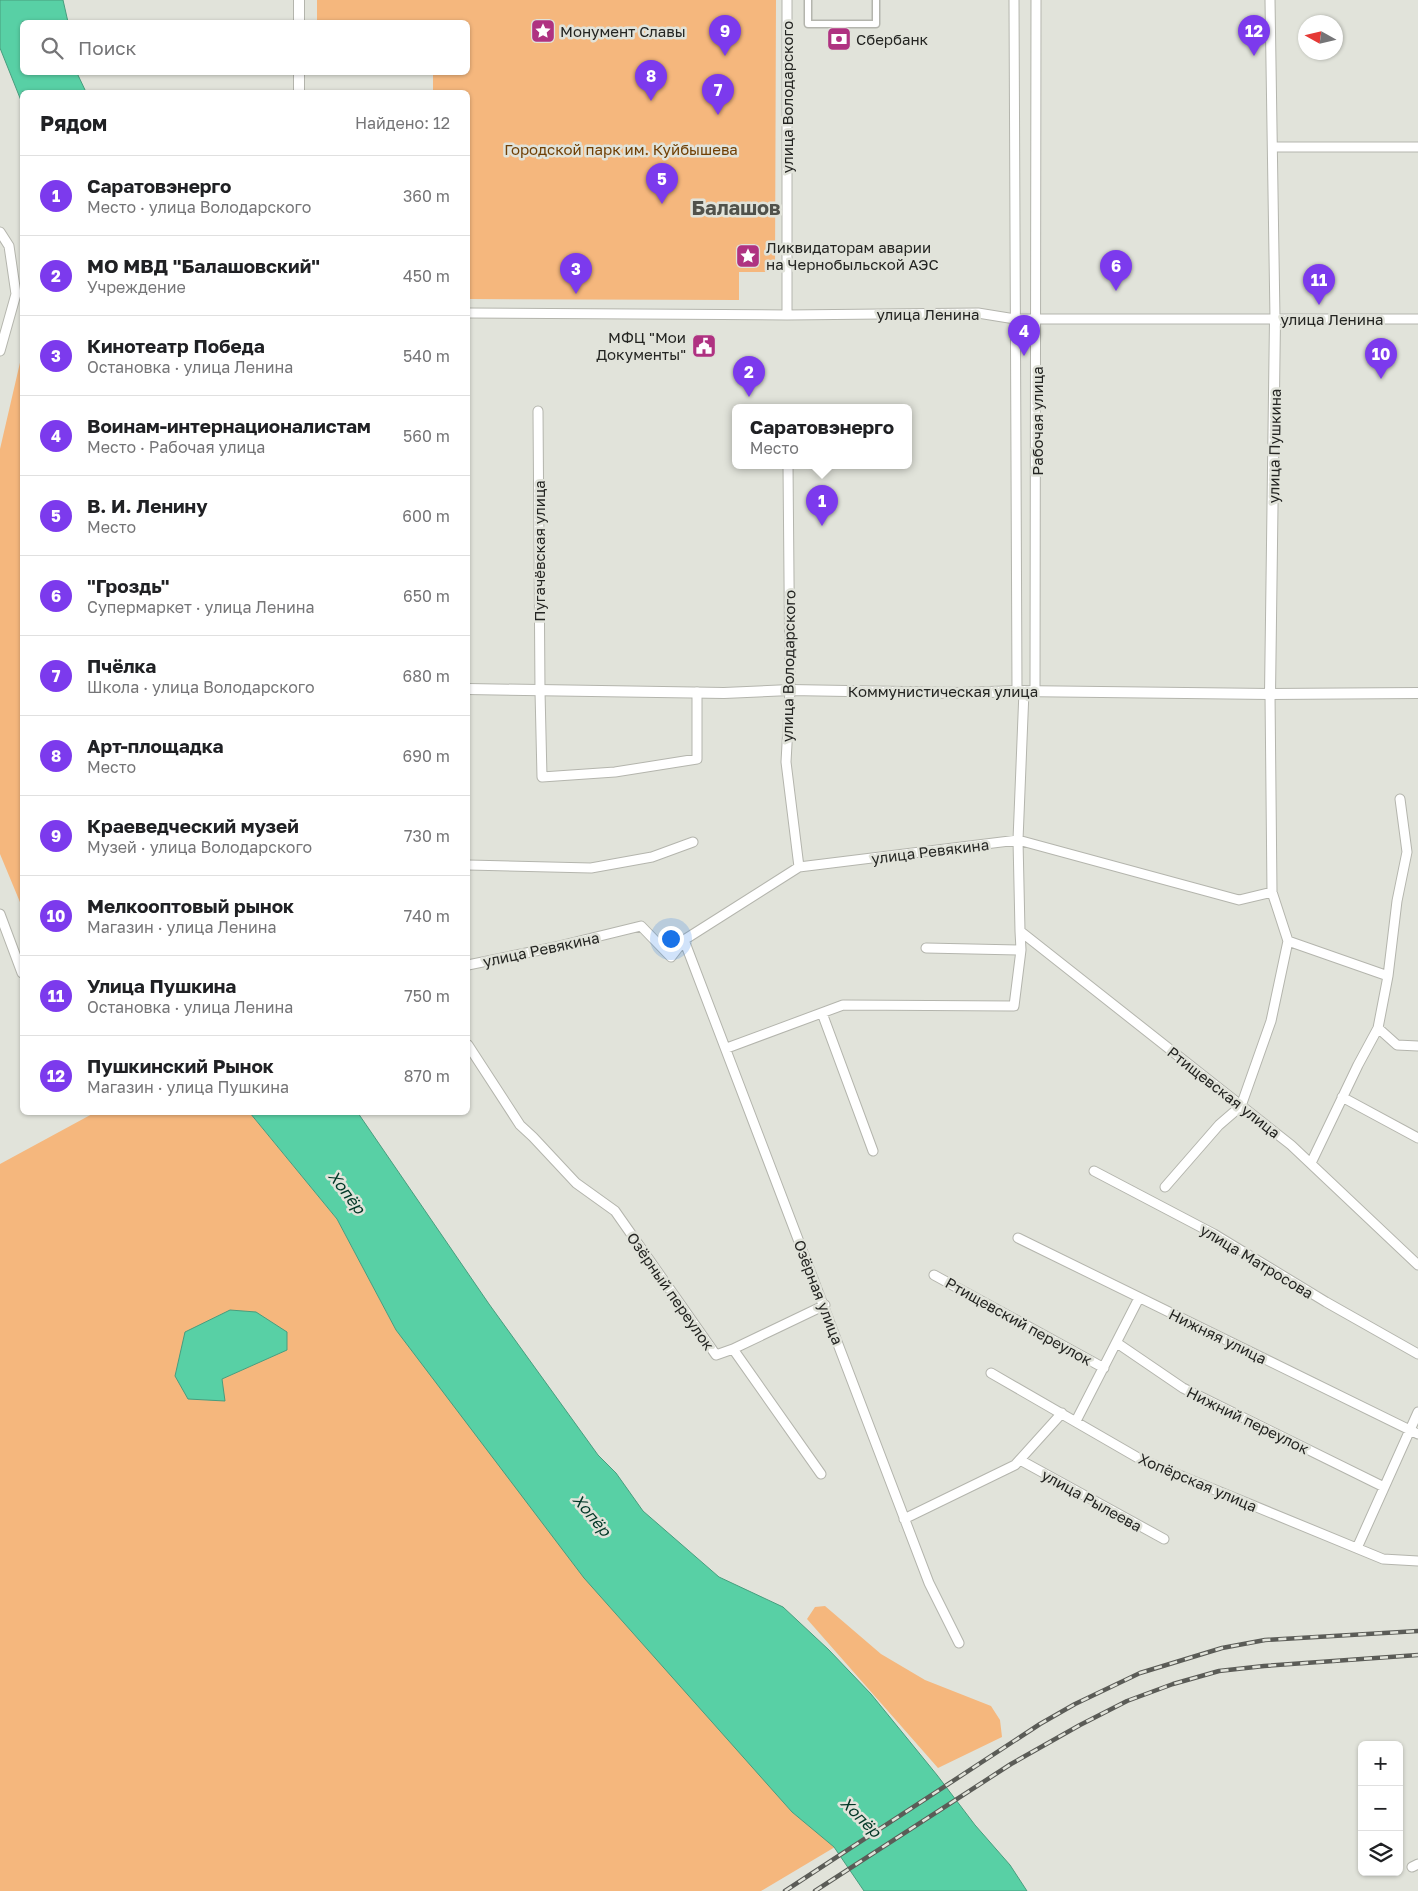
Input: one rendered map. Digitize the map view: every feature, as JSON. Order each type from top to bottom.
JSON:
[{"type":"street","points":[[299,0],[299,20]]},
{"type":"street","name":"улица Володарского","points":[[787,0],[787,315]]},
{"type":"street","points":[[808,0],[808,24],[876,24],[876,0]]},
{"type":"street","name":"Рабочая улица","points":[[1014,0],[1015,319],[1020,691]]},
{"type":"street","name":"Рабочая улица","points":[[1035,692],[1036,0]]},
{"type":"street","name":"улица Пушкина","points":[[1270,0],[1274,147],[1275,319],[1270,694],[1272,892]]},
{"type":"street","points":[[299,75],[299,90]]},
{"type":"street","points":[[1274,147],[1418,147]]},
{"type":"street","points":[[0,232],[9,246],[16,294],[3,328],[0,351]]},
{"type":"street","name":"улица Ленина","points":[[470,313],[787,315],[978,313],[1015,319],[1418,319]]},
{"type":"street","name":"Пугачёвская улица","points":[[538,411],[542,778],[616,772],[697,759],[697,692]]},
{"type":"street","name":"улица Володарского","points":[[788,469],[790,690],[786,762],[800,867]]},
{"type":"street","name":"Коммунистическая улица","points":[[470,689],[697,692],[790,690],[961,693],[1020,691],[1270,694],[1418,693]]},
{"type":"street","points":[[727,1048],[844,1005],[1014,1006],[1021,950],[1018,840],[1020,691]]},
{"type":"street","points":[[1311,1164],[1342,1097],[1378,1028],[1388,976],[1398,901],[1408,852],[1400,799]]},
{"type":"street","name":"улица Ревякина","points":[[470,965],[555,947],[641,926],[671,956],[684,940],[800,867],[1018,840],[1239,900],[1272,892]]},
{"type":"street","points":[[470,865],[591,868],[652,857],[693,842]]},
{"type":"street","points":[[1165,1187],[1219,1125],[1241,1106],[1271,1021],[1288,941],[1272,892]]},
{"type":"street","points":[[0,914],[20,968]]},
{"type":"street","name":"Ртищевская улица","points":[[1020,931],[1241,1106],[1311,1164],[1418,1265]]},
{"type":"street","name":"Озёрная улица","points":[[684,940],[825,1305],[929,1583],[959,1642]]},
{"type":"street","points":[[1288,941],[1388,976]]},
{"type":"street","points":[[926,948],[1021,950]]},
{"type":"street","points":[[822,1013],[873,1151]]},
{"type":"street","points":[[1378,1028],[1397,1045],[1418,1046]]},
{"type":"street","name":"Озёрный переулок","points":[[470,1048],[520,1125],[534,1137],[576,1183],[615,1211],[716,1355],[733,1349],[825,1305]]},
{"type":"street","points":[[1342,1097],[1418,1138]]},
{"type":"street","name":"улица Матросова","points":[[1094,1171],[1214,1234],[1326,1302],[1418,1354]]},
{"type":"street","name":"Нижняя улица","points":[[1018,1238],[1414,1432]]},
{"type":"street","name":"Ртищевский переулок","points":[[934,1275],[1104,1368]]},
{"type":"street","points":[[1076,1421],[1139,1298]]},
{"type":"street","name":"Нижний переулок","points":[[1117,1343],[1184,1388],[1384,1487]]},
{"type":"street","name":"Озёрный переулок","points":[[733,1349],[821,1474]]},
{"type":"street","name":"Хопёрская улица","points":[[991,1373],[1140,1458],[1383,1559],[1418,1561]]},
{"type":"street","points":[[1357,1548],[1384,1487],[1414,1432],[1418,1412]]},
{"type":"street","points":[[904,1519],[1015,1465],[1062,1413]]},
{"type":"street","name":"улица Рылеева","points":[[1020,1460],[1164,1540]]},
{"type":"green space","name":"Городской парк им. Куйбышева","points":[[317,0],[776,0],[775,272],[739,272],[739,300],[470,299],[470,90],[433,90],[433,75],[470,75],[470,20],[317,20]]},
{"type":"green space","points":[[20,363],[20,902],[0,854],[0,449]]},
{"type":"green space","points":[[90,1115],[252,1115],[337,1219],[396,1330],[792,1812],[835,1847],[761,1891],[0,1891],[0,1164]],"holes":[[[287,1332],[286,1350],[222,1379]]]},
{"type":"green space","points":[[825,1606],[881,1654],[925,1680],[991,1706],[1000,1720],[1002,1737],[938,1768],[807,1619],[815,1607]]},
{"type":"water","points":[[0,0],[63,0],[68,20],[20,20],[20,75],[78,75],[85,90],[20,90],[20,98],[0,48]]},
{"type":"water","name":"Хопёр","points":[[252,1115],[359,1115],[489,1304],[598,1455],[616,1473],[643,1511],[719,1577],[783,1607],[829,1650],[871,1694],[975,1825],[1010,1865],[1027,1891],[864,1891],[834,1847],[792,1812],[584,1578],[396,1330],[337,1219]]},
{"type":"water","points":[[230,1310],[256,1312],[287,1332],[287,1350],[222,1379],[225,1401],[188,1399],[175,1376],[185,1332]]},
{"type":"railway","points":[[785,1891],[1040,1724],[1075,1704],[1140,1673],[1222,1648],[1265,1640],[1418,1631]]},
{"type":"railway","points":[[815,1891],[1011,1764],[1127,1701],[1173,1684],[1219,1671],[1418,1655]]},
{"type":"place","name":"Монумент Славы","points":[[543,31]]},
{"type":"place","name":"Сбербанк","points":[[839,39]]},
{"type":"place","name":"Краеведческий музей","points":[[725,56]]},
{"type":"place","name":"Пушкинский Рынок","points":[[1254,56]]},
{"type":"place","name":"Арт-площадка","points":[[651,101]]},
{"type":"place","name":"Пчёлка","points":[[718,115]]},
{"type":"place","name":"В. И. Ленину","points":[[662,204]]},
{"type":"place","name":"Ликвидаторам аварии на Чернобыльской АЭС","points":[[748,256]]},
{"type":"place","name":"\"Гроздь\"","points":[[1116,291]]},
{"type":"place","name":"Кинотеатр Победа","points":[[576,294]]},
{"type":"place","name":"Улица Пушкина","points":[[1319,305]]},
{"type":"place","name":"МФЦ \"Мои Документы\"","points":[[704,346]]},
{"type":"place","name":"Воинам-интернационалистам","points":[[1024,356]]},
{"type":"place","name":"Мелкооптовый рынок","points":[[1381,379]]},
{"type":"place","name":"МО МВД \"Балашовский\"","points":[[749,397]]},
{"type":"place","name":"Саратовэнерго","points":[[822,526]]},
{"type":"district","name":"Балашов","points":[[736,207]]}]
